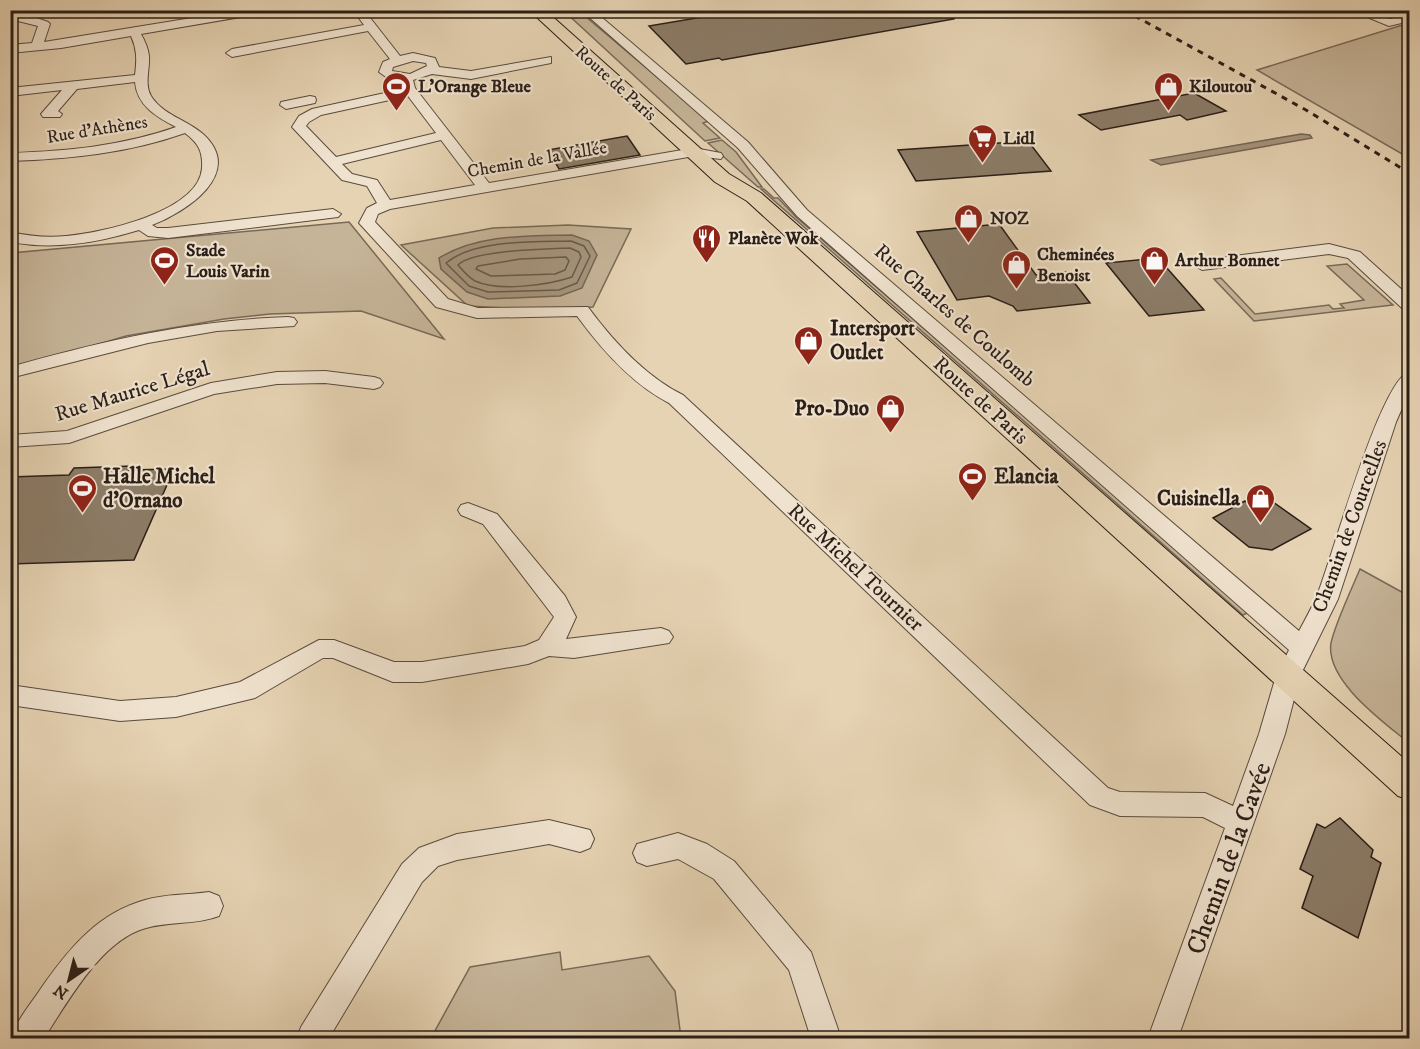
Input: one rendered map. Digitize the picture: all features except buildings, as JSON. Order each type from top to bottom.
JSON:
[{"type":"main road","name":"Route de Paris","points":[[536,10],[722,178],[754,197],[1410,785]]},
{"type":"main road","name":"Route de Paris","points":[[554,10],[754,189],[754,197]]},
{"type":"street","points":[[10,49],[37,47],[264,10]]},
{"type":"street","points":[[358,10],[402,59]]},
{"type":"street","points":[[371,10],[402,59]]},
{"type":"street","name":"Rue Charles de Coulomb","points":[[586,10],[743,145],[802,213],[1302,647]]},
{"type":"street","points":[[1355,10],[1389,23],[1410,17]]},
{"type":"street","points":[[22,20],[30,19],[44,24],[37,47]]},
{"type":"street","points":[[232,53],[371,27]]},
{"type":"street","points":[[10,237],[58,242],[76,240],[141,224],[184,203],[201,187],[210,164],[207,148],[187,128],[161,115],[142,91],[140,78],[143,55],[134,30]]},
{"type":"street","points":[[431,70],[434,65],[431,61],[402,59],[387,65],[385,72],[394,76],[409,77],[431,70],[471,75],[547,60]]},
{"type":"street","points":[[409,77],[407,80],[412,92],[485,188]]},
{"type":"street","points":[[10,92],[140,78]]},
{"type":"street","points":[[54,114],[48,114],[72,87]]},
{"type":"street","points":[[286,105],[314,106],[376,93],[412,92]]},
{"type":"street","points":[[314,106],[299,127],[347,177],[372,183],[386,205]]},
{"type":"street","name":"Rue d'Athènes","points":[[10,157],[96,151],[138,144],[187,128]]},
{"type":"street","points":[[332,162],[445,135]]},
{"type":"street","points":[[694,152],[716,156]]},
{"type":"street","name":"Chemin de la Vallée","points":[[386,205],[694,152]]},
{"type":"street","name":"Rue Michel Tournier","points":[[386,205],[375,209],[369,215],[368,222],[371,228],[442,303],[477,313],[582,312],[591,324],[649,381],[665,395],[676,399],[1099,797],[1120,804],[1205,805],[1240,822]]},
{"type":"street","points":[[141,224],[153,233],[168,233],[333,214]]},
{"type":"street","points":[[1202,265],[1329,249],[1354,255],[1410,306]]},
{"type":"street","points":[[10,373],[124,341],[173,331],[216,325],[288,322]]},
{"type":"street","name":"Rue Maurice Légal","points":[[10,441],[69,437],[211,388],[277,378],[325,377],[374,383]]},
{"type":"street","name":"Chemin de Courcelles","points":[[1288,676],[1327,599],[1386,422],[1400,390],[1410,377]]},
{"type":"street","points":[[10,695],[120,711],[176,707],[246,691],[319,649],[334,649],[393,672],[422,672],[528,655],[547,646],[560,629],[565,617],[557,602],[490,519],[468,510]]},
{"type":"street","points":[[547,646],[574,649],[661,637]]},
{"type":"street","name":"Chemin de la Cavée","points":[[1163,1038],[1272,734],[1288,676]]},
{"type":"street","points":[[312,1038],[412,873],[429,857],[457,847],[549,832],[580,839]]},
{"type":"street","points":[[648,852],[678,846],[697,853],[724,870],[801,962],[826,1038]]},
{"type":"street","points":[[26,1038],[72,972],[102,935],[143,914],[209,906]]},
{"type":"shaded area","points":[[564,11],[579,11],[709,121],[703,123],[720,138],[705,141]]},
{"type":"shaded area","points":[[1409,23],[1409,158],[1257,70]]},
{"type":"shaded area","points":[[722,140],[736,152],[762,187],[758,187],[708,143]]},
{"type":"shaded area","points":[[761,189],[774,198],[778,198],[796,217],[1249,612],[1243,615]]},
{"type":"shaded area","name":"Stade Louis Varin","points":[[349,222],[444,339],[361,311],[270,314],[224,319],[126,336],[11,370],[11,253]]},
{"type":"shaded area","points":[[568,225],[631,229],[593,307],[546,310],[468,306],[401,245],[493,228]]},
{"type":"shaded area","points":[[1347,264],[1393,305],[1254,321],[1214,279],[1221,278],[1255,314],[1329,305],[1333,309],[1344,308],[1340,304],[1364,300],[1327,266]]},
{"type":"shaded area","points":[[1360,569],[1409,596],[1409,743],[1359,700],[1337,672],[1332,657],[1333,635]]},
{"type":"shaded area","points":[[560,952],[562,970],[649,956],[675,991],[681,1038],[431,1038],[470,967]]},
{"type":"water","points":[[1301,134],[1310,135],[1312,138],[1161,165],[1151,160]]},
{"type":"water","points":[[572,235],[589,241],[597,255],[582,288],[560,296],[488,299],[467,292],[441,269],[439,258],[470,244],[504,238]]},
{"type":"railway","points":[[1124,10],[1306,110],[1406,171]]},
{"type":"railway","points":[[1404,169],[1410,173]]},
{"type":"place","name":"L'Orange Bleue","points":[[397,112]]},
{"type":"place","name":"Kiloutou","points":[[1168,112]]},
{"type":"place","name":"Lidl","points":[[982,164]]},
{"type":"place","name":"NOZ","points":[[969,244]]},
{"type":"place","name":"Planète Wok","points":[[707,264]]},
{"type":"place","name":"Stade Louis Varin","points":[[165,286]]},
{"type":"place","name":"Arthur Bonnet","points":[[1154,286]]},
{"type":"place","name":"Cheminées Benoist","points":[[1016,290]]},
{"type":"place","name":"Intersport Outlet","points":[[809,366]]},
{"type":"place","name":"Pro-Duo","points":[[890,434]]},
{"type":"place","name":"Elancia","points":[[973,502]]},
{"type":"place","name":"Halle Michel d'Ornano","points":[[82,514]]},
{"type":"place","name":"Cuisinella","points":[[1261,524]]}]
